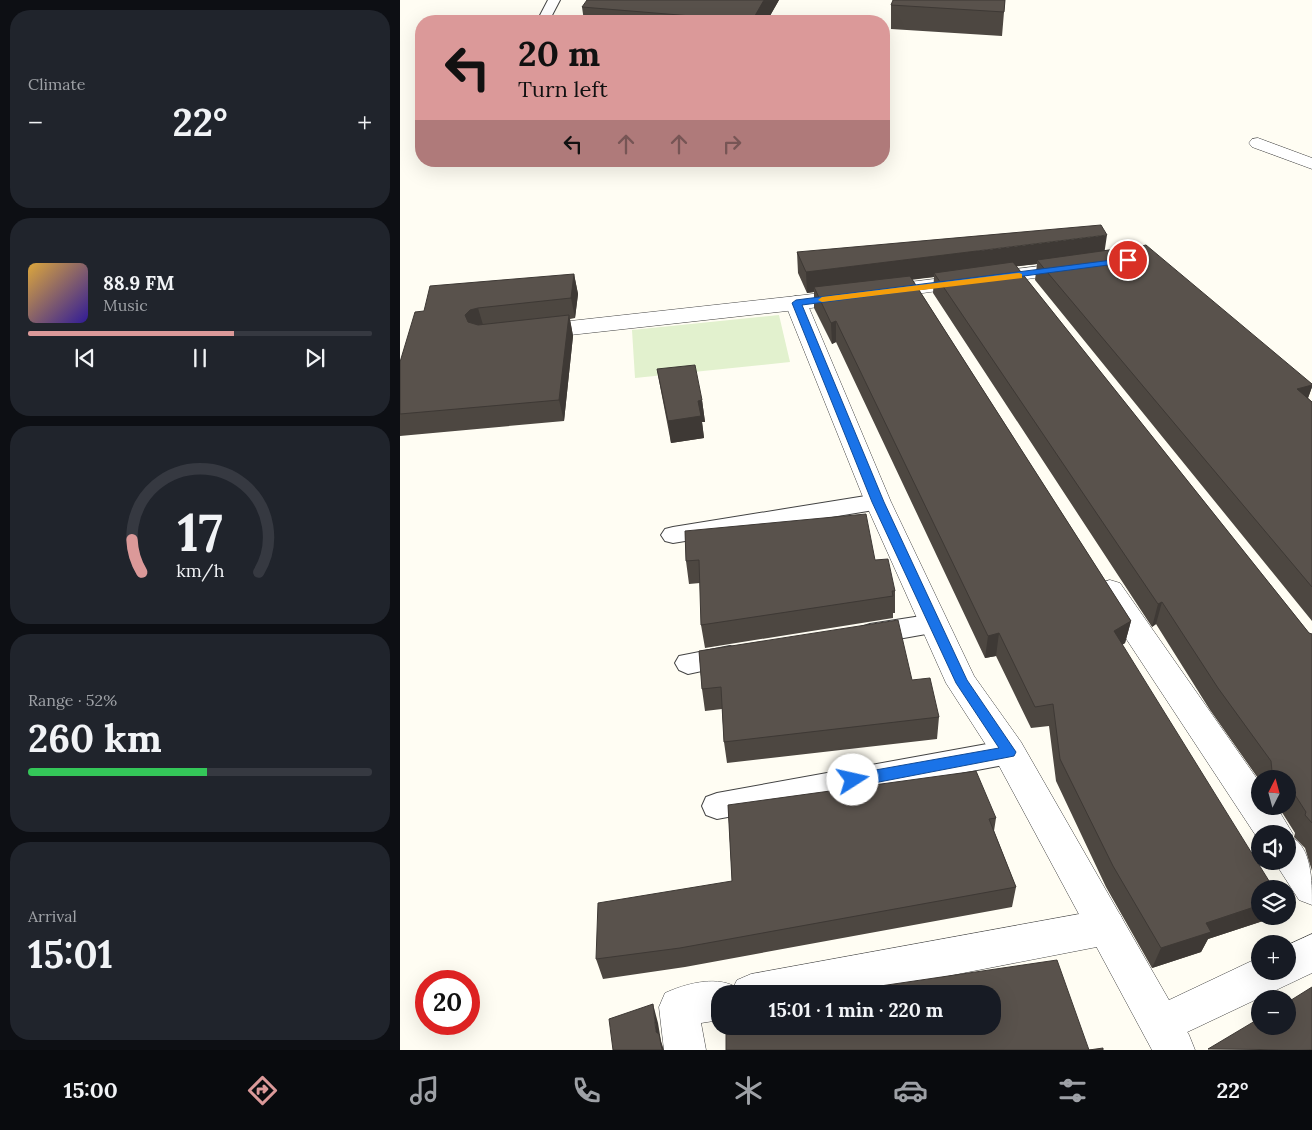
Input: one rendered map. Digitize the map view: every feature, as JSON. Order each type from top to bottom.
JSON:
[{"type":"street","points":[[1258,143],[1312,164]]},
{"type":"street","points":[[512,334],[796,303],[1091,266]]},
{"type":"street","points":[[1018,276],[1036,298]]},
{"type":"street","points":[[917,288],[932,313]]},
{"type":"street","points":[[796,303],[878,502],[962,683],[1009,752],[1168,1037],[1260,980]]},
{"type":"street","points":[[1097,570],[1145,645],[1269,825]]},
{"type":"street","points":[[1296,864],[1312,888]]},
{"type":"street","points":[[799,985],[1107,927]]},
{"type":"street","points":[[1296,961],[1312,953]]},
{"type":"street","points":[[685,1050],[679,1007],[711,1002]]},
{"type":"lane","points":[[546,15],[554,0]]},
{"type":"lane","points":[[673,535],[878,502]]},
{"type":"lane","points":[[846,638],[934,624]]},
{"type":"lane","points":[[688,663],[757,652]]},
{"type":"lane","points":[[716,806],[1009,752]]},
{"type":"green space","points":[[779,315],[790,362],[635,378],[632,330]]},
{"type":"building","points":[[587,0],[764,0],[755,15],[679,15],[582,7]]},
{"type":"building","points":[[893,0],[1005,0],[1004,12],[891,5]]},
{"type":"building","points":[[1101,225],[1107,235],[806,272],[797,252]]},
{"type":"building","points":[[1146,245],[1312,384],[1297,389],[1312,402],[1312,587],[1037,260],[1116,249],[1118,251]]},
{"type":"building","points":[[1013,262],[1309,633],[1312,634],[1312,823],[1305,815],[1306,812],[1296,796],[1296,770],[1272,770],[1271,761],[1218,688],[1162,602],[1158,604],[934,273]]},
{"type":"building","points":[[574,274],[571,298],[478,308],[470,310],[465,315],[468,322],[478,325],[569,315],[559,400],[400,414],[400,362],[415,312],[424,311],[430,286]]},
{"type":"building","points":[[910,276],[1131,621],[1114,631],[1251,852],[1251,870],[1262,870],[1268,880],[1251,880],[1251,908],[1206,923],[1211,932],[1161,948],[1113,866],[1060,759],[1053,704],[1035,707],[999,633],[988,636],[836,321],[831,323],[814,287]]},
{"type":"building","points":[[695,365],[702,400],[698,401],[701,416],[668,421],[657,369]]},
{"type":"building","points":[[866,514],[875,560],[888,559],[895,591],[892,591],[893,596],[701,625],[699,560],[686,561],[685,531]]},
{"type":"building","points":[[898,620],[912,680],[930,678],[939,717],[724,742],[721,687],[702,689],[699,651]]},
{"type":"building","points":[[976,771],[996,818],[989,819],[1016,887],[680,948],[596,959],[598,903],[732,881],[728,805]]},
{"type":"building","points":[[1057,960],[1089,1050],[726,1050],[726,1035],[1001,1035],[1001,985],[887,985]]},
{"type":"building","points":[[1312,987],[1312,1050],[1208,1049],[1251,1023],[1251,1035],[1296,1035],[1296,997]]},
{"type":"building","points":[[653,1004],[656,1032],[659,1034],[662,1050],[613,1050],[609,1019]]},
{"type":"slow traffic","points":[[822,300],[1019,276]]},
{"type":"route","points":[[853,780],[1009,752],[962,683],[878,502],[796,303],[1018,276],[1128,260]]}]
